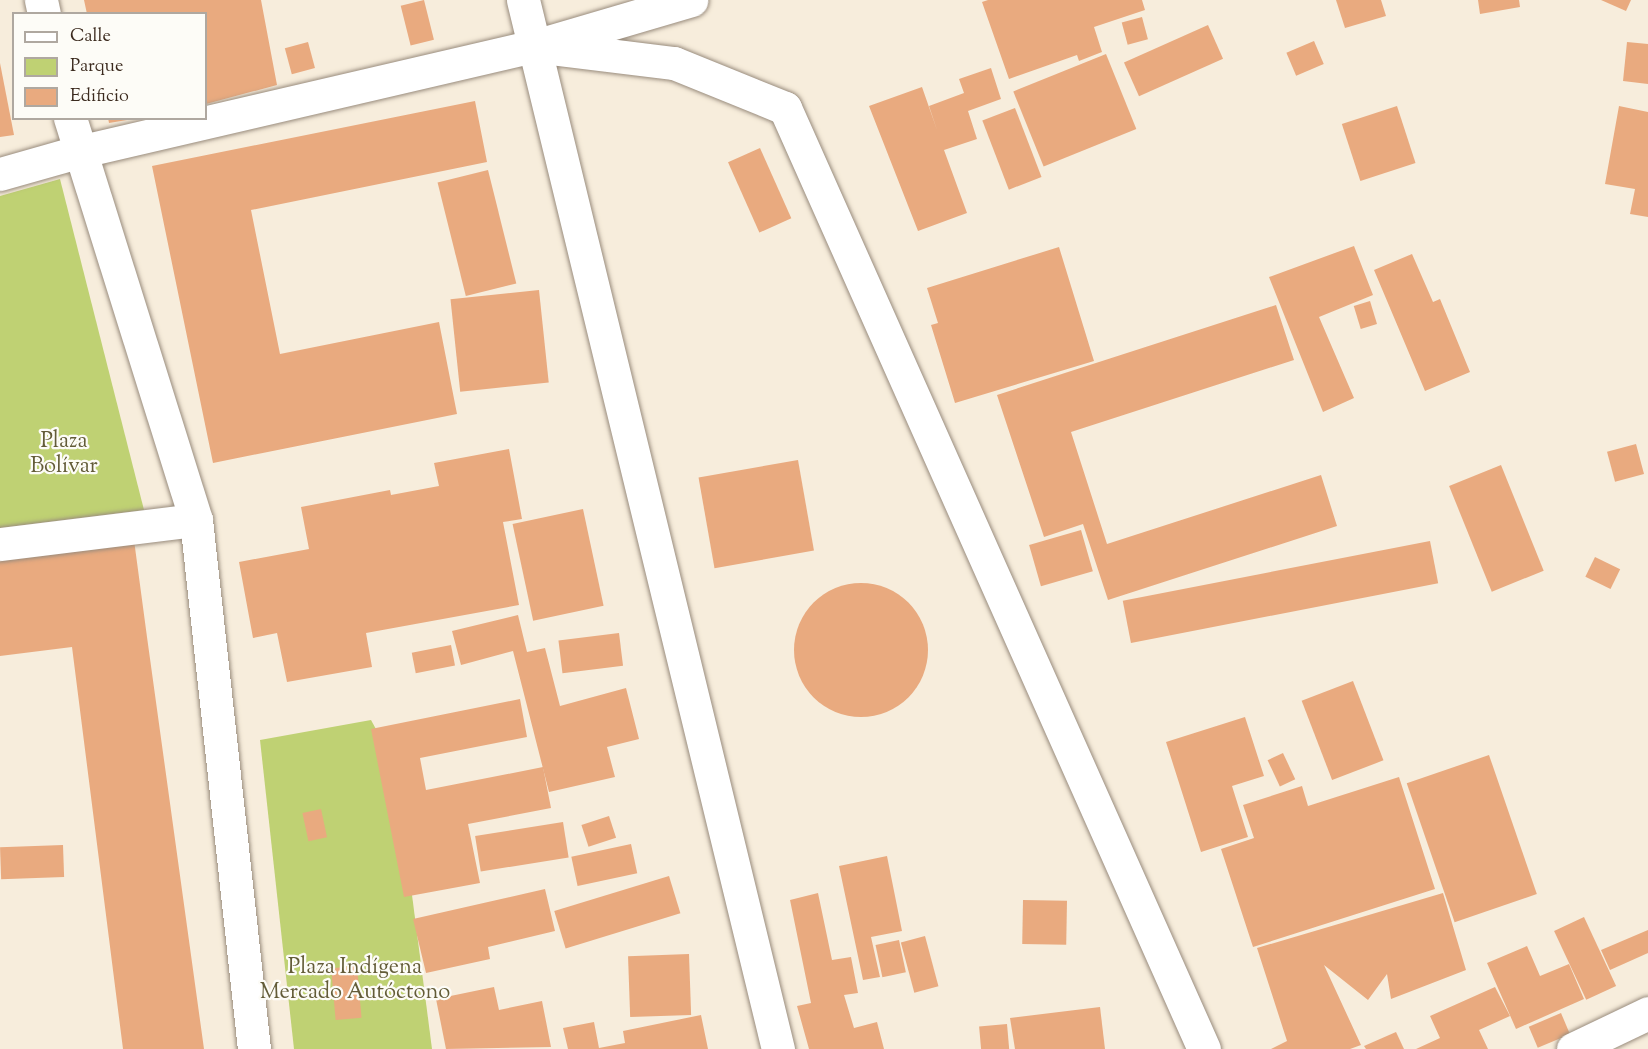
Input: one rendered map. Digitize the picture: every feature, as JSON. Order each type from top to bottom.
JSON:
[{"type":"street","points":[[523,0],[778,1049]]},
{"type":"street","points":[[0,174],[78,152],[535,46],[691,0]]},
{"type":"street","points":[[535,46],[674,63],[785,108],[1204,1049]]},
{"type":"street","points":[[70,120],[78,152],[196,520],[254,1049]]},
{"type":"street","points":[[0,544],[196,520]]},
{"type":"street","points":[[1573,1049],[1648,1012]]},
{"type":"green space","name":"Plaza Bolívar","points":[[60,179],[144,510],[0,528],[0,196]]},
{"type":"green space","name":"Plaza Indígena Mercado Autóctono","points":[[371,720],[395,764],[432,1049],[294,1049],[260,740]]},
{"type":"building","points":[[84,0],[261,0],[277,85],[207,104],[207,12],[87,12]]},
{"type":"building","points":[[424,0],[434,40],[411,46],[401,6]]},
{"type":"building","points":[[988,0],[1142,0],[1145,10],[1094,27],[1102,52],[1079,61],[1077,55],[1009,79],[982,2]]},
{"type":"building","points":[[1336,0],[1381,0],[1386,16],[1345,28]]},
{"type":"building","points":[[1478,0],[1519,0],[1520,7],[1480,14]]},
{"type":"building","points":[[1601,0],[1631,0],[1626,11]]},
{"type":"building","points":[[1142,17],[1148,39],[1128,45],[1122,22]]},
{"type":"building","points":[[1208,25],[1223,59],[1139,96],[1124,62]]},
{"type":"building","points":[[1314,41],[1324,64],[1296,76],[1286,53]]},
{"type":"building","points":[[308,42],[315,68],[292,74],[285,48]]},
{"type":"building","points":[[1627,42],[1648,44],[1648,84],[1623,81]]},
{"type":"building","points":[[1106,54],[1136,129],[1044,167],[1013,91]]},
{"type":"building","points":[[0,63],[14,135],[0,137]]},
{"type":"building","points":[[991,68],[1001,99],[968,111],[977,139],[944,150],[967,213],[918,231],[869,106],[922,87],[937,130],[929,106],[964,93],[959,79]]},
{"type":"building","points":[[475,101],[487,162],[251,210],[280,354],[439,322],[457,414],[213,463],[152,166]]},
{"type":"building","points":[[1397,106],[1416,163],[1360,181],[1342,124]]},
{"type":"building","points":[[1619,106],[1648,112],[1648,217],[1630,214],[1635,189],[1605,184]]},
{"type":"building","points":[[1015,108],[1042,177],[1009,190],[982,121]]},
{"type":"building","points":[[108,120],[127,120],[109,123]]},
{"type":"building","points":[[760,148],[791,218],[759,233],[728,162]]},
{"type":"building","points":[[488,170],[516,284],[466,296],[438,183]]},
{"type":"building","points":[[1354,246],[1373,295],[1319,317],[1354,398],[1323,412],[1269,277]]},
{"type":"building","points":[[1059,247],[1094,361],[955,403],[931,325],[938,323],[927,288]]},
{"type":"building","points":[[1412,254],[1433,302],[1440,299],[1470,372],[1425,391],[1374,270]]},
{"type":"building","points":[[539,290],[549,382],[460,392],[450,299]]},
{"type":"building","points":[[1370,301],[1377,324],[1361,329],[1354,306]]},
{"type":"building","points":[[1276,305],[1294,360],[1071,432],[1107,544],[1321,475],[1337,526],[1108,600],[1083,524],[1044,537],[997,395]]},
{"type":"building","points":[[1636,444],[1644,474],[1615,482],[1607,452]]},
{"type":"building","points":[[509,449],[522,519],[503,522],[519,605],[366,633],[372,667],[287,682],[277,633],[253,638],[239,562],[309,549],[301,507],[390,490],[391,495],[439,486],[434,463]]},
{"type":"building","points":[[798,460],[814,551],[715,568],[699,478]]},
{"type":"building","points":[[1501,465],[1544,571],[1492,592],[1449,486]]},
{"type":"building","points":[[583,509],[604,606],[533,621],[513,524]]},
{"type":"building","points":[[1081,530],[1093,571],[1041,586],[1029,545]]},
{"type":"building","points":[[134,540],[204,1049],[123,1049],[72,647],[0,656],[0,557]]},
{"type":"building","points":[[1430,541],[1438,583],[1131,643],[1123,601]]},
{"type":"building","points":[[1595,557],[1620,569],[1611,589],[1585,577]]},
{"type":"building","points":[[861,583],[887,588],[909,602],[923,624],[928,650],[923,676],[909,698],[887,712],[861,717],[835,712],[813,698],[799,676],[794,650],[799,624],[813,602],[835,588]]},
{"type":"building","points":[[518,615],[527,652],[545,648],[560,706],[626,688],[639,739],[607,747],[615,777],[549,792],[513,651],[461,665],[452,631]]},
{"type":"building","points":[[619,633],[623,666],[562,673],[558,640]]},
{"type":"building","points":[[451,645],[455,666],[416,673],[412,653]]},
{"type":"building","points":[[1353,681],[1383,760],[1332,780],[1302,701]]},
{"type":"building","points":[[520,699],[527,737],[420,758],[426,790],[543,767],[551,808],[468,824],[480,883],[404,897],[371,729]]},
{"type":"building","points":[[1245,717],[1264,776],[1232,786],[1248,837],[1201,852],[1166,742]]},
{"type":"building","points":[[1283,753],[1295,779],[1280,786],[1268,760]]},
{"type":"building","points":[[1489,755],[1537,894],[1455,922],[1407,783]]},
{"type":"building","points":[[1399,777],[1435,889],[1253,947],[1221,849],[1254,838],[1243,805],[1302,786],[1308,806]]},
{"type":"building","points":[[321,809],[327,837],[308,841],[302,813]]},
{"type":"building","points":[[609,816],[616,838],[589,847],[581,825]]},
{"type":"building","points":[[563,822],[569,858],[481,871],[475,836]]},
{"type":"building","points":[[631,844],[637,873],[578,886],[571,857]]},
{"type":"building","points":[[63,845],[64,877],[1,879],[0,847]]},
{"type":"building","points":[[887,856],[902,931],[871,937],[880,977],[863,980],[839,866]]},
{"type":"building","points":[[669,876],[680,913],[566,948],[554,911]]},
{"type":"building","points":[[545,889],[555,931],[488,947],[490,959],[426,973],[413,919]]},
{"type":"building","points":[[818,893],[832,960],[851,957],[858,993],[844,995],[854,1028],[877,1022],[884,1049],[809,1049],[797,1006],[811,1003],[790,900]]},
{"type":"building","points":[[1443,893],[1466,970],[1391,999],[1387,974],[1368,1000],[1324,965],[1361,1045],[1350,1049],[1271,1049],[1287,1041],[1257,948]]},
{"type":"building","points":[[1023,900],[1067,901],[1066,945],[1022,944]]},
{"type":"building","points":[[1584,917],[1616,986],[1586,1000],[1554,931]]},
{"type":"building","points":[[1648,930],[1648,953],[1610,970],[1601,950]]},
{"type":"building","points":[[925,936],[938,986],[914,993],[901,942]]},
{"type":"building","points":[[899,940],[906,972],[882,977],[876,945]]},
{"type":"building","points":[[1527,946],[1540,976],[1569,964],[1584,999],[1516,1029],[1487,963]]},
{"type":"building","points":[[689,954],[691,1015],[630,1017],[628,956]]},
{"type":"building","points":[[357,966],[362,1018],[336,1020],[331,968]]},
{"type":"building","points":[[494,987],[499,1010],[542,1001],[551,1047],[446,1049],[436,999]]},
{"type":"building","points":[[1495,987],[1510,1016],[1479,1030],[1488,1049],[1416,1049],[1440,1038],[1430,1016]]},
{"type":"building","points":[[1100,1007],[1105,1049],[1015,1049],[1010,1018]]},
{"type":"building","points":[[1561,1013],[1570,1034],[1538,1048],[1529,1027]]},
{"type":"building","points":[[701,1015],[708,1049],[568,1049],[563,1028],[594,1022],[599,1048],[625,1043],[623,1031]]},
{"type":"building","points":[[1007,1024],[1009,1049],[981,1049],[979,1026]]},
{"type":"building","points":[[1396,1032],[1404,1049],[1366,1049],[1364,1046]]}]
